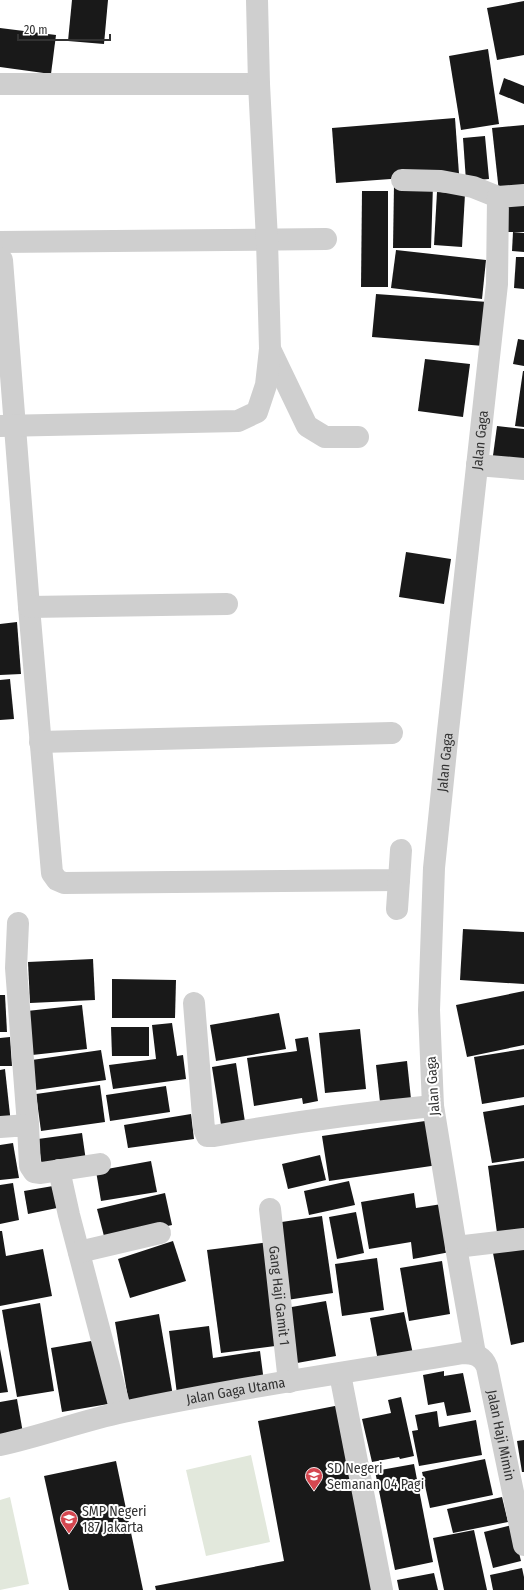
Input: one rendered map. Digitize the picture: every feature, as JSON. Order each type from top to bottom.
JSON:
[{"type":"street","points":[[8,426],[238,421],[257,412],[266,385],[270,349],[257,0]]},
{"type":"street","points":[[0,84],[259,84]]},
{"type":"street","points":[[402,180],[441,181],[473,187],[498,197],[524,195]]},
{"type":"street","name":"Jalan Gaga","points":[[475,1354],[433,1106],[429,1010],[434,868],[497,284],[498,197]]},
{"type":"street","points":[[0,242],[326,239]]},
{"type":"street","points":[[0,258],[2,260],[8,426],[29,607],[52,873],[57,880],[64,883],[399,880]]},
{"type":"street","points":[[270,349],[307,426],[324,437],[358,437]]},
{"type":"street","points":[[477,464],[524,469]]},
{"type":"street","points":[[29,607],[227,604]]},
{"type":"street","points":[[40,742],[392,733]]},
{"type":"street","points":[[397,909],[401,850]]},
{"type":"street","points":[[18,923],[16,968],[30,1166],[34,1172],[41,1173],[100,1164]]},
{"type":"street","points":[[194,1003],[204,1129],[207,1136],[365,1112],[433,1106]]},
{"type":"street","points":[[0,1128],[28,1125]]},
{"type":"street","points":[[59,1170],[121,1412]]},
{"type":"street","name":"Gang Haji Gamit 1","points":[[270,1209],[290,1382]]},
{"type":"street","points":[[79,1252],[160,1233]]},
{"type":"street","points":[[456,1247],[524,1239]]},
{"type":"street","name":"Jalan Gaga Utama","points":[[0,1445],[32,1438],[121,1412],[176,1401],[463,1353],[475,1354]]},
{"type":"street","name":"Jalan Haji Mimin","points":[[475,1354],[485,1363],[487,1367],[524,1545]]},
{"type":"street","points":[[340,1374],[382,1590]]},
{"type":"shaded area","points":[[251,1455],[270,1542],[206,1556],[186,1470]]},
{"type":"shaded area","points":[[10,1497],[29,1584],[0,1590],[0,1500]]},
{"type":"building","points":[[72,0],[108,0],[104,44],[68,41]]},
{"type":"building","points":[[524,1],[524,55],[497,60],[487,8]]},
{"type":"building","points":[[0,28],[56,35],[51,74],[0,67]]},
{"type":"building","points":[[488,49],[499,124],[461,130],[449,56]]},
{"type":"building","points":[[504,78],[524,86],[524,104],[499,94]]},
{"type":"building","points":[[455,118],[459,174],[336,183],[332,128]]},
{"type":"building","points":[[524,125],[524,189],[499,192],[492,128]]},
{"type":"building","points":[[485,136],[489,179],[466,181],[463,138]]},
{"type":"building","points":[[394,185],[433,185],[431,248],[393,248]]},
{"type":"building","points":[[362,191],[388,191],[388,287],[361,287]]},
{"type":"building","points":[[437,192],[465,194],[462,247],[434,245]]},
{"type":"building","points":[[507,200],[524,201],[524,232],[507,232]]},
{"type":"building","points":[[513,232],[524,233],[524,252],[512,251]]},
{"type":"building","points":[[396,250],[486,260],[482,299],[391,288]]},
{"type":"building","points":[[516,257],[524,257],[524,289],[514,288]]},
{"type":"building","points":[[376,294],[488,302],[484,346],[372,337]]},
{"type":"building","points":[[518,339],[524,340],[524,366],[513,364]]},
{"type":"building","points":[[425,359],[470,364],[463,417],[418,411]]},
{"type":"building","points":[[524,371],[524,427],[515,426]]},
{"type":"building","points":[[497,426],[524,429],[524,466],[492,463]]},
{"type":"building","points":[[406,552],[451,559],[444,604],[399,597]]},
{"type":"building","points":[[17,622],[21,674],[0,675],[0,624]]},
{"type":"building","points":[[10,679],[14,719],[0,720],[0,680]]},
{"type":"building","points":[[463,929],[524,932],[524,984],[460,980]]},
{"type":"building","points":[[93,959],[95,1000],[30,1003],[28,962]]},
{"type":"building","points":[[112,979],[176,980],[175,1018],[112,1018]]},
{"type":"building","points":[[524,991],[524,1045],[467,1057],[456,1005]]},
{"type":"building","points":[[0,995],[5,995],[7,1032],[0,1032]]},
{"type":"building","points":[[82,1005],[87,1049],[32,1055],[27,1011]]},
{"type":"building","points":[[279,1013],[286,1049],[216,1061],[210,1025]]},
{"type":"building","points":[[172,1023],[177,1056],[183,1055],[186,1079],[113,1089],[109,1065],[156,1059],[152,1025]]},
{"type":"building","points":[[111,1027],[149,1027],[149,1056],[112,1056]]},
{"type":"building","points":[[360,1029],[366,1089],[325,1093],[319,1033]]},
{"type":"building","points":[[10,1037],[12,1066],[0,1066],[0,1038]]},
{"type":"building","points":[[308,1037],[318,1101],[303,1104],[302,1098],[254,1106],[247,1058],[297,1051],[295,1039]]},
{"type":"building","points":[[524,1049],[524,1097],[482,1104],[474,1057]]},
{"type":"building","points":[[101,1050],[106,1080],[36,1090],[32,1060]]},
{"type":"building","points":[[407,1061],[411,1099],[380,1102],[376,1065]]},
{"type":"building","points":[[236,1063],[245,1122],[221,1125],[212,1067]]},
{"type":"building","points":[[5,1069],[11,1124],[0,1125],[0,1070]]},
{"type":"building","points":[[100,1085],[105,1122],[41,1131],[36,1094]]},
{"type":"building","points":[[166,1086],[170,1112],[110,1121],[106,1095]]},
{"type":"building","points":[[524,1105],[524,1158],[492,1163],[483,1112]]},
{"type":"building","points":[[191,1114],[194,1139],[128,1148],[124,1125]]},
{"type":"building","points":[[432,1120],[438,1165],[329,1181],[322,1136]]},
{"type":"building","points":[[82,1133],[86,1161],[42,1167],[38,1139]]},
{"type":"building","points":[[13,1143],[19,1178],[0,1180],[0,1145]]},
{"type":"building","points":[[320,1155],[326,1180],[288,1189],[282,1164]]},
{"type":"building","points":[[151,1161],[157,1192],[101,1201],[96,1171]]},
{"type":"building","points":[[524,1161],[524,1229],[497,1233],[488,1166]]},
{"type":"building","points":[[349,1181],[355,1205],[309,1215],[304,1191]]},
{"type":"building","points":[[13,1183],[19,1220],[0,1224],[0,1185]]},
{"type":"building","points":[[53,1186],[57,1208],[28,1214],[24,1191]]},
{"type":"building","points":[[165,1193],[172,1225],[105,1240],[97,1209]]},
{"type":"building","points":[[414,1193],[416,1208],[442,1204],[450,1252],[413,1259],[411,1242],[369,1249],[361,1202]]},
{"type":"building","points":[[356,1212],[364,1253],[337,1259],[329,1217]]},
{"type":"building","points":[[322,1216],[333,1293],[287,1300],[275,1223]]},
{"type":"building","points":[[0,1231],[2,1231],[6,1256],[43,1249],[52,1296],[0,1306]]},
{"type":"building","points":[[173,1241],[186,1281],[130,1298],[118,1259]]},
{"type":"building","points":[[270,1242],[283,1345],[221,1353],[207,1250]]},
{"type":"building","points":[[524,1242],[524,1342],[511,1345],[492,1248]]},
{"type":"building","points":[[377,1258],[384,1310],[342,1316],[335,1264]]},
{"type":"building","points":[[442,1261],[450,1314],[409,1321],[400,1268]]},
{"type":"building","points":[[326,1301],[336,1356],[297,1363],[286,1308]]},
{"type":"building","points":[[40,1303],[54,1391],[17,1397],[2,1310]]},
{"type":"building","points":[[404,1312],[413,1354],[378,1361],[370,1318]]},
{"type":"building","points":[[159,1314],[173,1396],[129,1404],[115,1322]]},
{"type":"building","points":[[209,1326],[213,1358],[260,1351],[264,1382],[177,1394],[169,1331]]},
{"type":"building","points":[[97,1340],[108,1404],[62,1412],[51,1348]]},
{"type":"building","points":[[0,1349],[8,1392],[0,1393]]},
{"type":"building","points":[[444,1371],[444,1376],[463,1373],[471,1412],[447,1416],[444,1402],[428,1405],[423,1375]]},
{"type":"building","points":[[401,1397],[414,1456],[372,1462],[362,1419],[391,1413],[388,1400]]},
{"type":"building","points":[[17,1399],[23,1433],[0,1437],[0,1402]]},
{"type":"building","name":"SD Negeri Semanan 04 Pagi","points":[[340,1405],[375,1590],[156,1590],[155,1586],[284,1561],[258,1421]]},
{"type":"building","points":[[437,1411],[439,1427],[476,1420],[482,1455],[419,1466],[412,1431],[418,1430],[415,1415]]},
{"type":"building","points":[[524,1440],[524,1472],[522,1472],[517,1441]]},
{"type":"building","points":[[485,1459],[493,1495],[430,1508],[422,1472]]},
{"type":"building","points":[[116,1461],[143,1590],[69,1590],[44,1476]]},
{"type":"building","points":[[414,1464],[433,1562],[395,1570],[375,1471]]},
{"type":"building","points":[[502,1497],[508,1522],[453,1533],[447,1509]]},
{"type":"building","points":[[512,1525],[521,1561],[493,1568],[484,1532]]},
{"type":"building","points":[[474,1530],[487,1590],[444,1590],[433,1538]]},
{"type":"building","points":[[522,1568],[524,1590],[493,1590],[490,1575]]},
{"type":"building","points":[[434,1573],[438,1590],[399,1590],[397,1580]]},
{"type":"place","name":"SD Negeri Semanan 04 Pagi","points":[[314,1491]]},
{"type":"place","name":"SMP Negeri 187 Jakarta","points":[[69,1534]]}]
